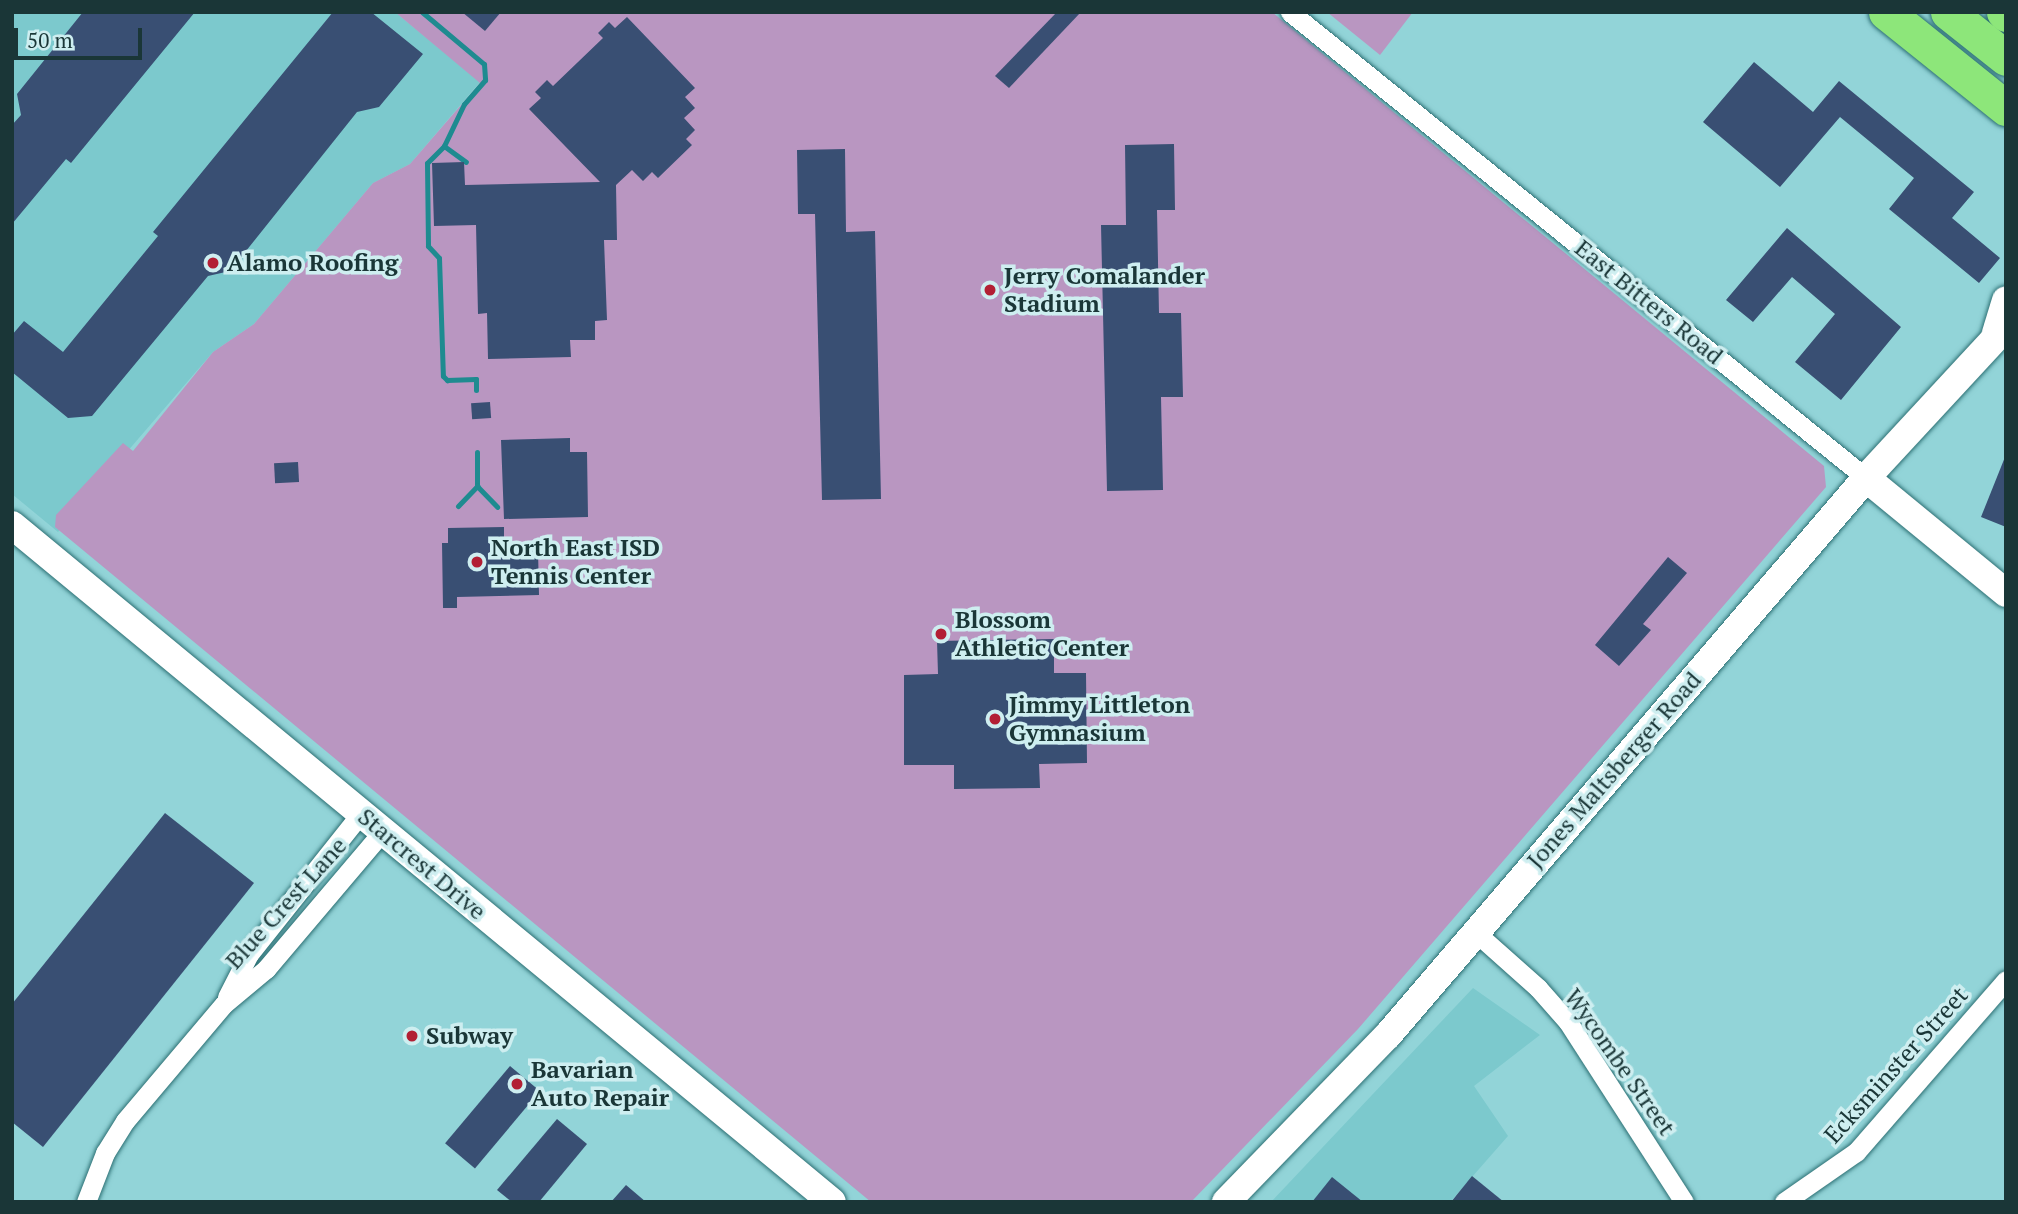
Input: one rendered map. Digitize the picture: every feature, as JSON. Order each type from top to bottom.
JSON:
[{"type":"highway","points":[[1886,12],[2006,108]]},
{"type":"highway","points":[[1948,12],[2006,58]]},
{"type":"main road","name":"Jones Maltsberger Road","points":[[1226,1202],[1388,1035],[1474,931],[1867,478],[2001,330],[2006,300]]},
{"type":"main road","name":"East Bitters Road","points":[[1867,478],[2006,593]]},
{"type":"main road","name":"Starcrest Drive","points":[[12,525],[832,1202]]},
{"type":"street","name":"East Bitters Road","points":[[1290,12],[1867,478]]},
{"type":"street","name":"Blue Crest Lane","points":[[224,1004],[249,954],[361,813]]},
{"type":"street","name":"Blue Crest Lane","points":[[86,1202],[105,1153],[125,1121],[224,1004],[266,969],[383,831]]},
{"type":"street","name":"Wycombe Street","points":[[1474,931],[1538,988],[1568,1022],[1684,1202]]},
{"type":"street","name":"Ecksminster Street","points":[[1784,1202],[1856,1152],[2006,980]]},
{"type":"shaded area","points":[[12,12],[395,12],[480,82],[410,164],[373,183],[254,324],[213,352],[58,532],[12,494]]},
{"type":"shaded area","name":"Blossom Athletic Center","points":[[395,12],[1272,12],[1824,466],[1826,487],[1358,1029],[1191,1202],[871,1202],[55,527],[56,515],[123,443],[133,451],[213,352],[254,324],[373,183],[410,164],[480,83]]},
{"type":"shaded area","points":[[1327,12],[1413,12],[1380,55]]},
{"type":"shaded area","points":[[1473,988],[1540,1035],[1474,1086],[1508,1136],[1450,1202],[1271,1202]]},
{"type":"building","points":[[83,12],[195,12],[71,163],[66,159],[12,224],[12,125],[21,115],[17,94]]},
{"type":"building","points":[[333,12],[371,12],[423,54],[379,107],[357,112],[230,271],[208,276],[92,416],[68,418],[12,372],[12,335],[24,321],[63,352],[158,236],[153,232]]},
{"type":"building","points":[[462,12],[501,12],[485,31]]},
{"type":"building","points":[[1057,12],[1081,12],[1009,88],[995,76]]},
{"type":"building","points":[[627,17],[695,88],[685,97],[695,108],[684,118],[695,130],[686,139],[692,145],[658,178],[652,172],[643,181],[632,170],[616,185],[617,240],[604,240],[607,320],[595,321],[595,340],[570,340],[571,357],[488,359],[487,313],[478,314],[476,225],[434,226],[432,163],[464,162],[465,185],[600,182],[529,109],[541,98],[535,92],[547,80],[553,86],[603,38],[598,33],[609,22],[615,28]]},
{"type":"building","points":[[1754,62],[1813,112],[1839,81],[1974,192],[1952,218],[2000,258],[1979,283],[1889,209],[1914,178],[1840,117],[1780,187],[1703,122]]},
{"type":"building","points":[[1174,144],[1175,210],[1157,210],[1159,313],[1181,313],[1183,397],[1161,397],[1163,490],[1107,491],[1101,225],[1126,225],[1125,145]]},
{"type":"building","points":[[845,149],[846,232],[875,231],[881,499],[822,500],[815,214],[798,214],[797,150]]},
{"type":"building","points":[[1787,228],[1901,327],[1841,400],[1795,362],[1835,314],[1792,277],[1753,322],[1726,300]]},
{"type":"building","points":[[490,402],[491,418],[472,419],[471,403]]},
{"type":"building","points":[[570,438],[570,452],[587,452],[588,517],[504,519],[501,440]]},
{"type":"building","points":[[2006,457],[2006,527],[1981,517]]},
{"type":"building","points":[[298,462],[299,482],[275,483],[274,463]]},
{"type":"building","points":[[504,527],[504,548],[538,549],[539,595],[457,597],[457,608],[443,608],[442,543],[448,543],[448,528]]},
{"type":"building","points":[[1668,557],[1687,573],[1643,624],[1651,630],[1619,666],[1595,645]]},
{"type":"building","name":"Jimmy Littleton Gymnasium","points":[[1054,639],[1054,673],[1086,673],[1087,763],[1039,764],[1040,788],[954,789],[954,765],[904,765],[904,675],[938,674],[937,641]]},
{"type":"building","points":[[165,813],[254,883],[43,1147],[12,1122],[12,1004]]},
{"type":"building","points":[[510,1066],[540,1091],[475,1168],[445,1143]]},
{"type":"building","points":[[557,1119],[587,1144],[539,1202],[512,1202],[497,1190]]},
{"type":"building","points":[[1472,1176],[1504,1202],[1451,1202]]},
{"type":"building","points":[[1332,1177],[1363,1202],[1312,1202]]},
{"type":"building","points":[[626,1185],[646,1202],[611,1202]]},
{"type":"waterway","points":[[422,12],[484,64],[485,80],[464,104],[444,146],[427,163],[428,246],[439,258],[443,376],[447,380],[476,379],[476,390]]},
{"type":"waterway","points":[[444,146],[466,162]]},
{"type":"waterway","points":[[477,452],[477,486],[497,507]]},
{"type":"waterway","points":[[458,506],[477,486]]},
{"type":"place","name":"Alamo Roofing","points":[[213,263]]},
{"type":"place","name":"Jerry Comalander Stadium","points":[[990,290]]},
{"type":"place","name":"North East ISD Tennis Center","points":[[477,562]]},
{"type":"place","name":"Blossom Athletic Center","points":[[941,634]]},
{"type":"place","name":"Jimmy Littleton Gymnasium","points":[[995,719]]},
{"type":"place","name":"Subway","points":[[412,1036]]},
{"type":"place","name":"Bavarian Auto Repair","points":[[517,1084]]}]
